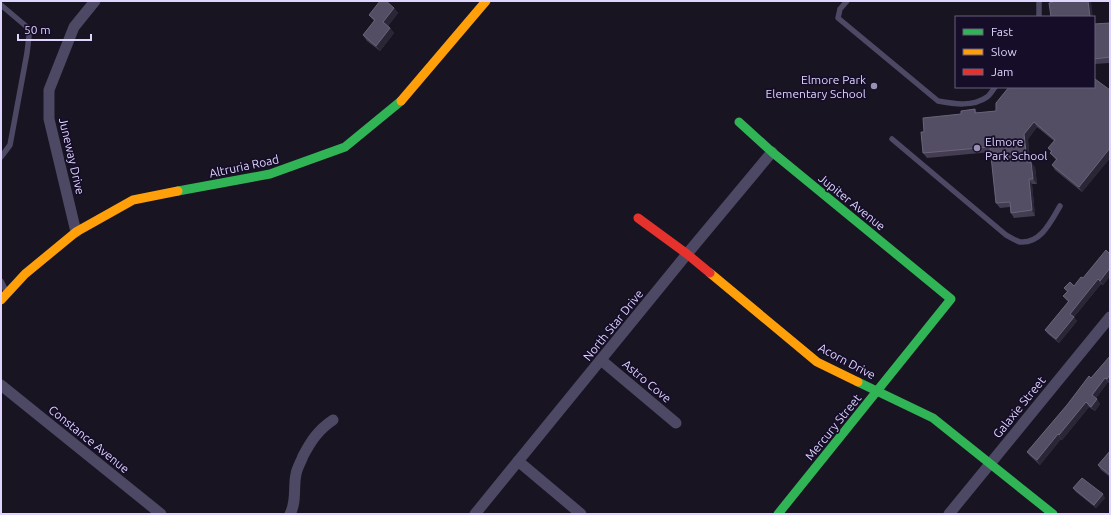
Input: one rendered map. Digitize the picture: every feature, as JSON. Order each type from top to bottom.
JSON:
[{"type":"street","name":"Juneway Drive","points":[[76,232],[49,119],[49,90],[74,27],[95,1]]},
{"type":"street","name":"Altruria Road","points":[[4,297],[25,274],[76,232],[132,200],[270,174],[345,148],[399,104],[486,1]]},
{"type":"street","name":"Jupiter Avenue","points":[[739,122],[772,152],[951,299]]},
{"type":"street","name":"North Star Drive","points":[[475,514],[772,152]]},
{"type":"street","name":"Acorn Drive","points":[[638,218],[687,254],[817,362],[933,418],[1053,514]]},
{"type":"street","name":"Mercury Street","points":[[778,514],[951,299]]},
{"type":"street","name":"Galaxie Street","points":[[949,514],[1110,317]]},
{"type":"street","name":"Astro Cove","points":[[601,360],[676,423]]},
{"type":"street","name":"Constance Avenue","points":[[1,385],[161,514]]},
{"type":"street","points":[[290,514],[294,507],[296,474],[300,464],[313,438],[323,426],[333,420]]},
{"type":"street","points":[[518,461],[582,514]]},
{"type":"lane","points":[[847,1],[840,9],[838,18],[938,101],[946,103],[971,104],[988,96],[994,88]]},
{"type":"lane","points":[[1039,1],[1039,16]]},
{"type":"lane","points":[[1,5],[27,27],[29,36],[10,145],[1,158]]},
{"type":"lane","points":[[892,139],[1006,235],[1020,242],[1036,239],[1046,229],[1060,206]]},
{"type":"lane","points":[[1,280],[4,285],[4,297]]},
{"type":"building","points":[[380,1],[386,1],[394,8],[383,22],[390,28],[376,46],[363,35],[375,20],[369,15]]},
{"type":"building","points":[[1088,1],[1090,16],[1051,16],[1049,3]]},
{"type":"building","points":[[1110,23],[1110,57],[1095,59],[1095,24]]},
{"type":"building","name":"Elmore Park School","points":[[1095,79],[1110,90],[1110,148],[1079,187],[1052,165],[1057,159],[1050,153],[1052,151],[1048,148],[1055,140],[1034,122],[1024,134],[1027,162],[1031,162],[1033,179],[1029,179],[1032,210],[1011,213],[1010,202],[996,203],[990,147],[923,153],[921,132],[924,132],[923,118],[961,114],[961,111],[975,109],[975,113],[996,111],[996,103],[1008,88],[1095,88]]},
{"type":"building","points":[[1106,250],[1110,254],[1110,268],[1100,281],[1098,279],[1070,314],[1074,317],[1056,339],[1045,330],[1069,301],[1063,296],[1068,291],[1064,288],[1070,282],[1074,286],[1081,277],[1083,278]]},
{"type":"building","points":[[1110,356],[1110,375],[1107,379],[1105,378],[1092,395],[1097,399],[1091,407],[1086,402],[1037,460],[1027,452],[1067,405],[1089,376],[1091,378]]},
{"type":"building","points":[[1110,451],[1110,475],[1098,465]]},
{"type":"building","points":[[1082,478],[1103,494],[1094,505],[1073,488]]},
{"type":"traffic: fast","points":[[178,191],[270,174],[345,147],[401,101]]},
{"type":"traffic: fast","points":[[739,122],[772,152],[951,299],[778,514]]},
{"type":"traffic: fast","points":[[858,382],[933,418],[1053,514]]},
{"type":"traffic: slow","points":[[401,101],[486,1]]},
{"type":"traffic: slow","points":[[1,300],[25,274],[76,232],[133,200],[178,191]]},
{"type":"traffic: slow","points":[[710,273],[817,362],[858,382]]},
{"type":"traffic: jam","points":[[638,218],[710,273]]},
{"type":"place","name":"Elmore Park Elementary School","points":[[874,86]]},
{"type":"place","name":"Elmore Park School","points":[[977,148]]}]
